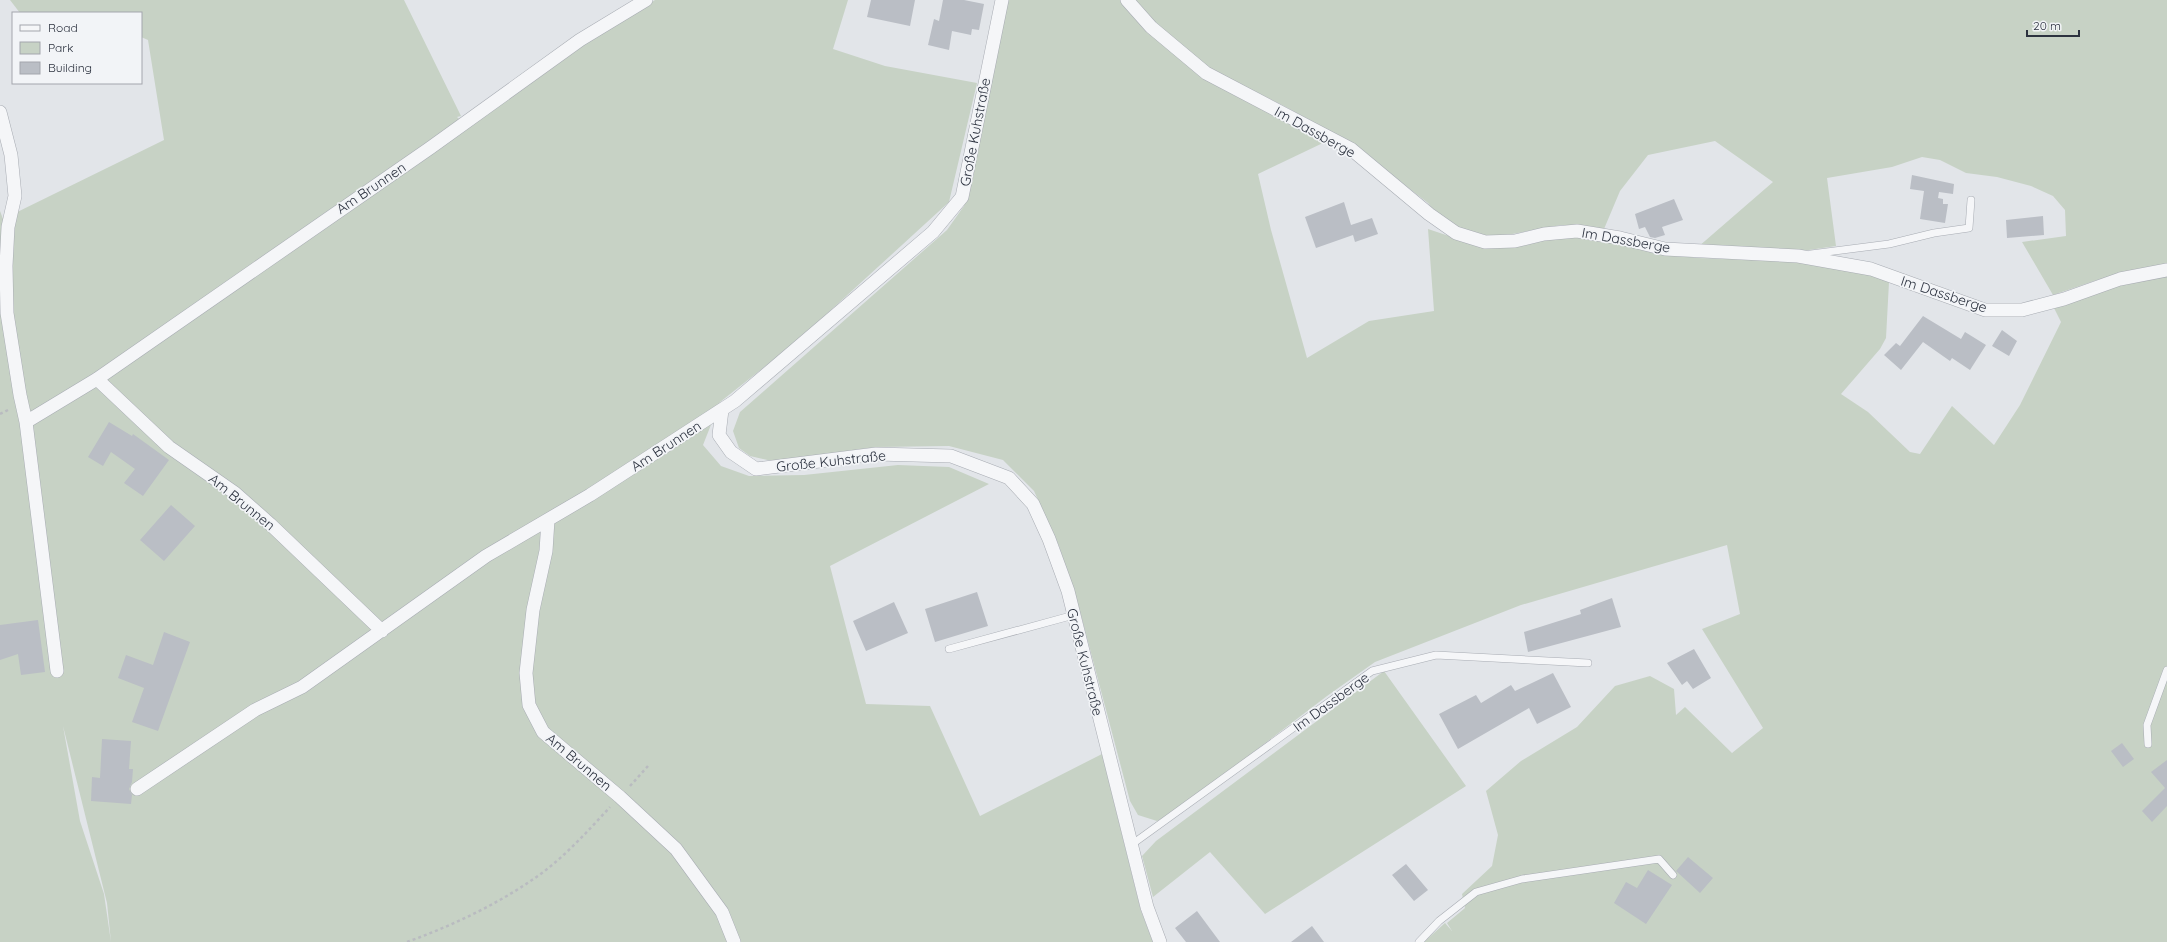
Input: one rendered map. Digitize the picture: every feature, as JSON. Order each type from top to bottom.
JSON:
[{"type":"street","name":"Am Brunnen","points":[[26,422],[97,379],[430,148],[580,40],[646,0]]},
{"type":"street","name":"Große Kuhstraße","points":[[1002,0],[962,197],[933,232],[735,401],[722,410],[719,435],[731,452],[756,468],[876,454],[951,456],[1009,478],[1033,504],[1049,539],[1068,591],[1147,907],[1160,942]]},
{"type":"street","name":"Im Dassberge","points":[[1127,0],[1150,28],[1206,73],[1351,149],[1429,214],[1456,233],[1485,242],[1515,241],[1544,234],[1577,231],[1620,238],[1665,249],[1798,256],[1871,269],[1985,310],[2022,310],[2064,298],[2120,279],[2167,270]]},
{"type":"street","points":[[0,112],[11,156],[15,196],[8,227],[6,266],[7,313],[20,395],[26,422],[56,671]]},
{"type":"street","name":"Am Brunnen","points":[[97,379],[169,447],[235,493],[270,524],[382,631]]},
{"type":"street","name":"Am Brunnen","points":[[137,789],[255,710],[302,687],[382,631],[423,599],[486,556],[548,520],[722,410]]},
{"type":"street","name":"Am Brunnen","points":[[548,520],[546,551],[532,610],[526,665],[529,704],[543,732],[620,797],[676,849],[722,912],[734,942]]},
{"type":"lane","points":[[1798,256],[1889,244],[1934,233],[1969,228],[1971,200]]},
{"type":"lane","points":[[949,649],[1074,615]]},
{"type":"lane","name":"Im Dassberge","points":[[1131,845],[1372,671],[1436,655],[1588,663]]},
{"type":"lane","points":[[2148,744],[2147,725],[2167,670]]},
{"type":"lane","points":[[1419,942],[1439,921],[1476,892],[1522,879],[1659,859],[1673,875]]},
{"type":"path","points":[[407,942],[459,921],[533,880],[583,836],[648,766]]},
{"type":"green space","points":[[10,0],[404,0],[461,116],[457,117],[467,126],[585,44],[655,0],[848,0],[833,49],[885,66],[977,83],[949,202],[796,342],[720,402],[703,445],[721,466],[749,476],[804,475],[898,465],[949,467],[989,484],[830,566],[866,704],[930,706],[980,816],[1102,754],[1141,911],[1153,942],[111,942],[0,942],[0,211],[3,219],[164,140],[148,40],[142,37],[142,12],[19,12]],"holes":[[[63,726],[107,903],[111,942],[104,894],[80,821]]]},
{"type":"green space","points":[[1008,0],[1120,0],[1144,29],[1325,142],[1258,174],[1271,230],[1307,358],[1369,321],[1434,311],[1428,229],[1473,244],[1577,234],[1662,253],[1698,258],[1794,261],[1870,275],[1889,282],[1886,338],[1880,349],[1841,394],[1868,412],[1910,452],[1920,454],[1952,406],[1994,445],[2020,405],[2061,322],[2053,306],[2121,283],[2167,275],[2167,942],[1424,942],[1445,923],[1452,931],[1447,923],[1465,908],[1462,894],[1492,866],[1498,835],[1486,791],[1521,761],[1577,727],[1615,686],[1650,676],[1674,689],[1676,715],[1685,707],[1732,753],[1763,728],[1702,629],[1740,614],[1727,545],[1521,605],[1375,662],[1327,696],[1176,811],[1157,821],[1138,815],[1130,801],[1081,615],[1059,546],[1034,491],[1003,460],[949,446],[877,447],[772,461],[750,456],[739,448],[733,431],[740,412],[947,230],[964,206],[973,176]]},
{"type":"green space","points":[[1133,0],[2167,0],[2167,265],[2097,280],[2053,295],[2022,242],[2066,236],[2065,210],[2053,196],[2031,186],[1997,177],[1966,173],[1940,160],[1922,157],[1892,167],[1827,178],[1836,246],[1802,251],[1698,247],[1773,182],[1715,141],[1648,155],[1620,191],[1604,229],[1561,225],[1496,237],[1462,231],[1438,216],[1428,203],[1346,140],[1284,106],[1210,69],[1157,26]]},
{"type":"green space","points":[[1384,671],[1466,786],[1265,914],[1210,852],[1153,897],[1142,856],[1156,841]]},
{"type":"building","points":[[871,0],[915,0],[910,26],[867,17]]},
{"type":"building","points":[[943,0],[964,0],[984,4],[979,30],[972,29],[971,35],[952,31],[949,50],[928,45],[934,19],[939,21]]},
{"type":"building","points":[[1912,175],[1954,184],[1953,194],[1939,192],[1938,198],[1943,199],[1943,204],[1948,204],[1945,223],[1920,219],[1924,191],[1910,189]]},
{"type":"building","points":[[1674,199],[1683,220],[1662,227],[1665,235],[1655,238],[1650,237],[1645,227],[1639,229],[1635,214]]},
{"type":"building","points":[[1344,202],[1351,225],[1372,218],[1378,234],[1355,242],[1353,235],[1316,248],[1305,217]]},
{"type":"building","points":[[2043,216],[2044,235],[2007,238],[2006,220]]},
{"type":"building","points":[[1923,316],[1961,339],[1965,332],[1986,345],[1970,370],[1952,358],[1950,361],[1923,342],[1901,370],[1884,355],[1896,343],[1900,346]]},
{"type":"building","points":[[2002,330],[2017,341],[2009,356],[1992,346]]},
{"type":"building","points":[[109,422],[132,436],[133,434],[169,460],[143,496],[124,483],[135,469],[111,452],[103,466],[88,457]]},
{"type":"building","points":[[171,505],[195,526],[164,561],[140,540]]},
{"type":"building","points":[[977,592],[988,626],[935,642],[925,609]]},
{"type":"building","points":[[1612,598],[1621,627],[1528,652],[1524,632],[1581,614],[1580,610]]},
{"type":"building","points":[[894,602],[908,633],[866,651],[853,621]]},
{"type":"building","points":[[38,620],[45,672],[21,675],[18,654],[0,660],[0,625]]},
{"type":"building","points":[[164,632],[190,642],[158,731],[132,722],[144,688],[118,678],[126,655],[153,665]]},
{"type":"building","points":[[1694,649],[1711,678],[1693,689],[1687,681],[1682,685],[1667,663]]},
{"type":"building","points":[[1553,673],[1571,707],[1537,724],[1529,708],[1458,749],[1439,714],[1476,695],[1481,703],[1511,685],[1515,691]]},
{"type":"building","points":[[102,739],[131,741],[129,769],[133,769],[132,782],[129,789],[132,795],[131,804],[91,801],[92,777],[100,778]]},
{"type":"building","points":[[2122,743],[2134,759],[2123,767],[2111,751]]},
{"type":"building","points":[[2167,760],[2167,806],[2152,822],[2142,811],[2165,788],[2151,772]]},
{"type":"building","points":[[1688,857],[1713,878],[1700,893],[1676,871]]},
{"type":"building","points":[[1406,864],[1428,890],[1414,901],[1392,875]]},
{"type":"building","points":[[1648,870],[1672,885],[1646,924],[1614,903],[1626,882],[1637,888]]},
{"type":"building","points":[[1197,911],[1220,942],[1186,942],[1175,928]]},
{"type":"building","points":[[1312,926],[1324,942],[1291,942]]}]
